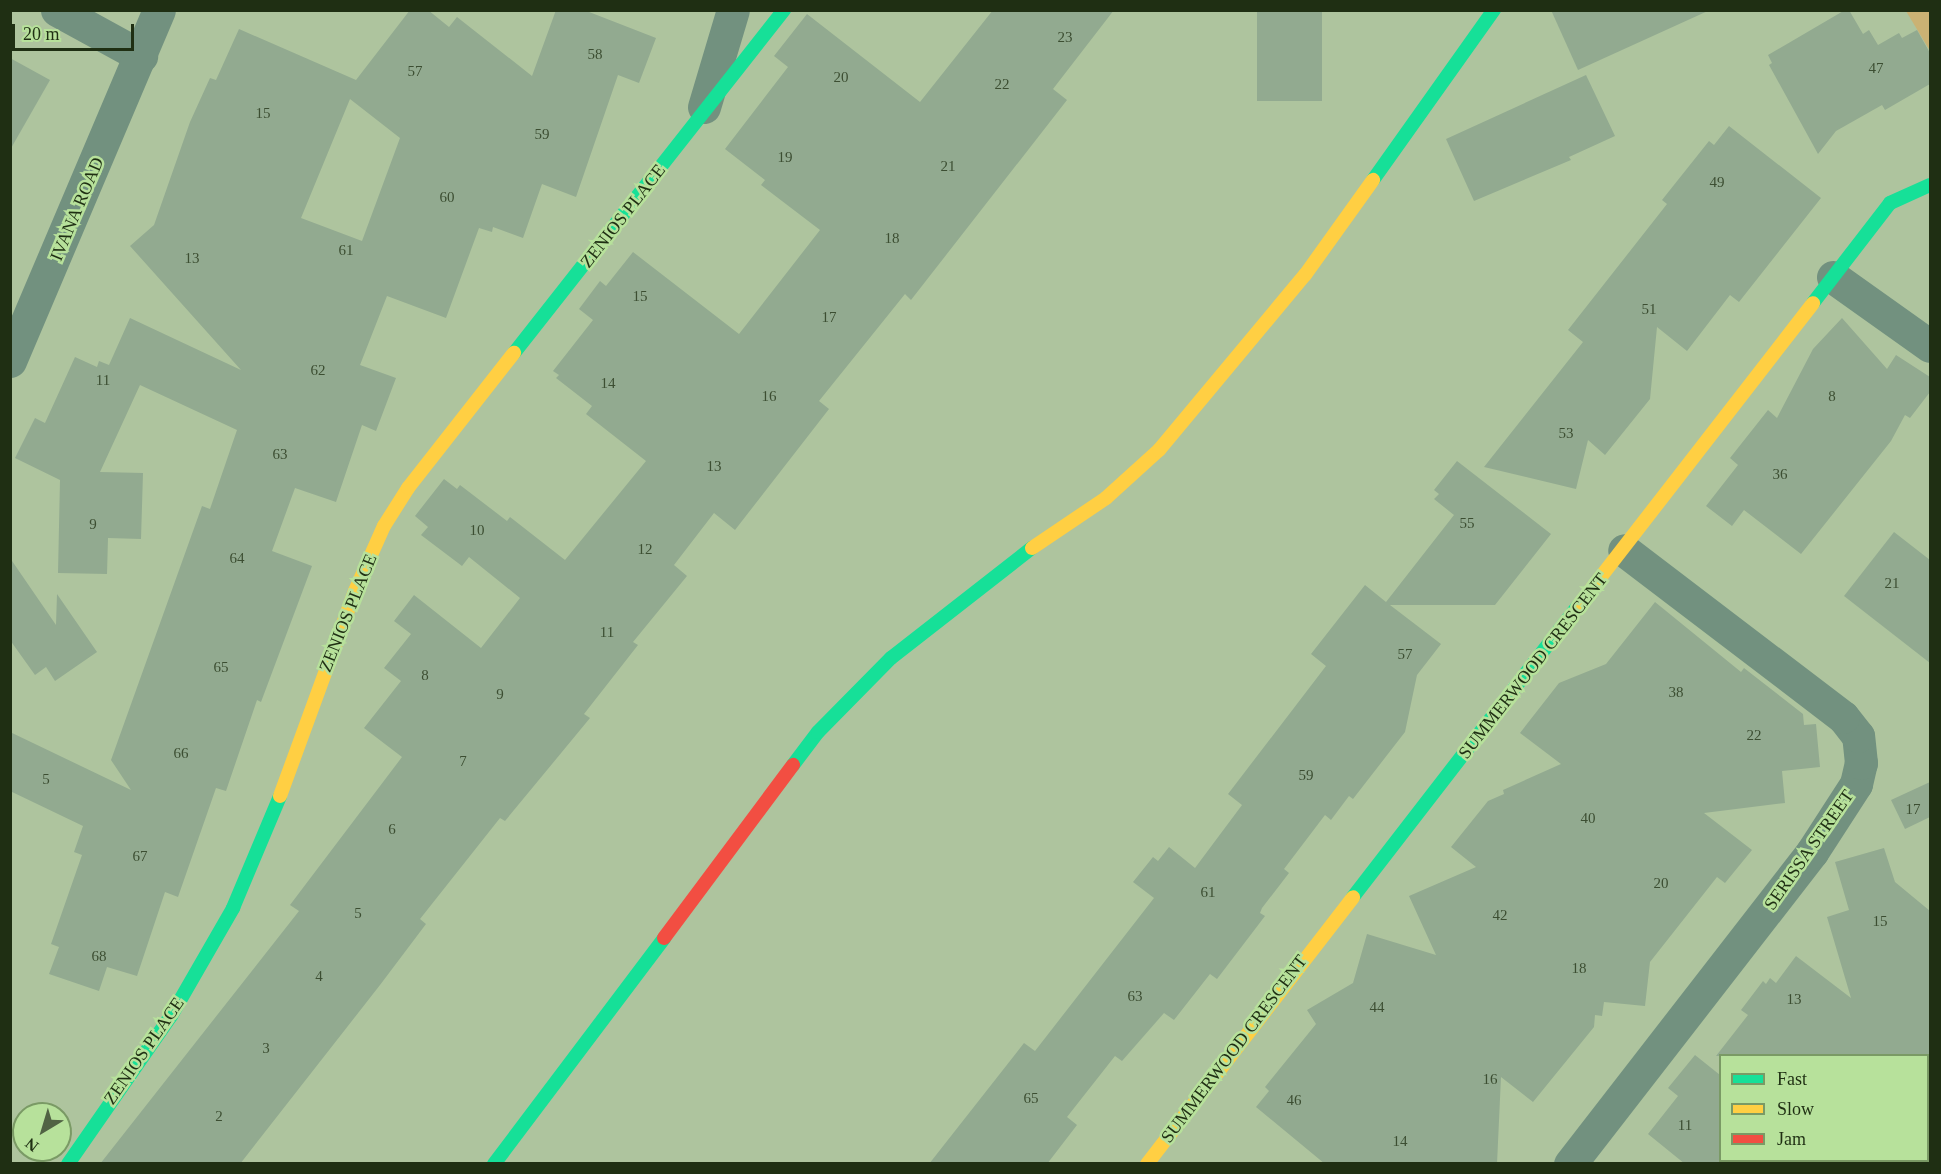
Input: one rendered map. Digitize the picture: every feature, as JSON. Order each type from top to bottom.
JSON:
[{"type":"street","points":[[57,10],[141,56]]},
{"type":"street","name":"IVANA ROAD","points":[[10,361],[159,10]]},
{"type":"street","name":"ZENIOS PLACE","points":[[704,107],[733,10]]},
{"type":"street","name":"ZENIOS PLACE","points":[[68,1164],[171,1016],[233,908],[274,811],[355,591],[384,526],[408,488],[632,207],[704,107],[784,10]]},
{"type":"street","points":[[494,1164],[818,732],[891,658],[1014,560],[1106,498],[1159,450],[1215,387],[1305,275],[1494,10]]},
{"type":"street","name":"SUMMERWOOD CRESCENT","points":[[1147,1164],[1624,550],[1890,203],[1906,193],[1930,185]]},
{"type":"street","points":[[1833,277],[1930,346]]},
{"type":"street","name":"SERISSA STREET","points":[[1570,1164],[1812,852],[1856,784],[1861,763],[1858,736],[1843,717],[1624,550]]},
{"type":"shaded area","points":[[1906,11],[1930,11],[1930,51]]},
{"type":"building","points":[[410,10],[428,10],[449,27],[457,17],[532,76],[556,10],[584,10],[656,38],[639,83],[618,75],[576,197],[542,184],[523,238],[493,227],[492,232],[479,228],[446,318],[387,296],[360,365],[396,378],[376,431],[362,425],[336,502],[295,488],[272,551],[312,566],[261,702],[257,700],[226,791],[216,788],[178,897],[165,892],[137,976],[107,967],[99,991],[49,974],[59,947],[51,944],[82,855],[74,852],[83,826],[10,791],[10,732],[131,790],[111,760],[202,506],[210,509],[237,430],[140,385],[100,472],[143,473],[141,539],[108,538],[107,574],[58,573],[60,480],[15,458],[35,418],[45,423],[75,357],[97,367],[99,361],[109,365],[130,318],[241,370],[130,246],[154,225],[190,122],[210,78],[216,80],[239,29],[356,80]],"holes":[[[350,99],[400,138],[362,241],[301,218]]]},
{"type":"building","points":[[993,10],[1114,10],[1053,89],[1067,100],[911,300],[905,294],[819,401],[829,409],[735,530],[714,513],[674,565],[687,576],[633,642],[638,645],[584,714],[590,718],[505,821],[500,818],[420,919],[426,924],[240,1164],[100,1164],[299,911],[290,905],[402,757],[364,728],[401,681],[384,668],[411,634],[394,621],[414,595],[481,648],[520,598],[469,557],[462,566],[421,535],[428,527],[415,516],[444,479],[457,489],[460,485],[507,521],[510,517],[565,560],[646,461],[586,414],[592,406],[556,378],[559,375],[553,371],[593,320],[579,309],[600,281],[606,286],[633,252],[739,334],[820,230],[761,185],[765,180],[725,149],[788,67],[774,56],[807,14],[920,102]]},
{"type":"building","points":[[1257,10],[1322,10],[1322,101],[1257,101]]},
{"type":"building","points":[[1551,10],[1710,10],[1578,70]]},
{"type":"building","points":[[1845,10],[1849,10],[1863,34],[1869,30],[1878,45],[1899,33],[1902,38],[1917,30],[1930,53],[1930,84],[1885,110],[1882,105],[1836,131],[1818,154],[1769,65],[1772,63],[1768,55]]},
{"type":"building","points":[[10,58],[50,80],[10,150]]},
{"type":"building","points":[[1586,75],[1615,136],[1569,157],[1571,160],[1474,201],[1446,139]]},
{"type":"building","points":[[1729,126],[1821,198],[1739,302],[1730,295],[1687,351],[1657,327],[1650,399],[1605,455],[1588,440],[1576,489],[1484,467],[1583,342],[1568,330],[1667,204],[1662,200],[1709,141],[1714,145]]},
{"type":"building","points":[[1842,318],[1887,369],[1896,355],[1930,377],[1930,392],[1910,418],[1905,415],[1891,441],[1801,554],[1744,510],[1732,526],[1706,506],[1738,465],[1730,458],[1768,410],[1777,418],[1813,349]]},
{"type":"building","points":[[1457,461],[1551,534],[1495,605],[1390,605],[1441,644],[1417,675],[1405,732],[1353,799],[1349,796],[1331,820],[1325,815],[1284,869],[1289,873],[1262,908],[1260,913],[1265,916],[1217,979],[1210,974],[1174,1020],[1164,1013],[1122,1061],[1115,1056],[1067,1117],[1077,1125],[1047,1164],[929,1164],[1024,1043],[1035,1051],[1154,898],[1133,882],[1153,857],[1158,861],[1169,847],[1195,868],[1242,805],[1228,794],[1326,666],[1311,654],[1365,585],[1386,602],[1454,515],[1434,499],[1439,494],[1434,490]]},
{"type":"building","points":[[1894,532],[1930,560],[1930,663],[1844,596]]},
{"type":"building","points":[[10,558],[56,625],[57,594],[97,652],[55,681],[46,667],[35,675],[10,640]]},
{"type":"building","points":[[1655,602],[1741,672],[1744,668],[1803,714],[1804,725],[1816,724],[1820,767],[1782,771],[1785,803],[1704,813],[1752,850],[1725,883],[1717,877],[1650,962],[1645,1006],[1604,1002],[1602,1016],[1595,1015],[1594,1027],[1533,1102],[1501,1077],[1497,1164],[1325,1164],[1256,1107],[1269,1091],[1265,1087],[1316,1024],[1307,1010],[1353,983],[1367,934],[1436,955],[1409,896],[1476,867],[1451,847],[1488,801],[1504,794],[1503,790],[1561,764],[1520,733],[1559,683],[1606,664]]},
{"type":"building","points":[[1930,782],[1930,817],[1905,829],[1891,800]]},
{"type":"building","points":[[1884,848],[1895,882],[1930,911],[1930,1056],[1929,1054],[1719,1054],[1716,1056],[1748,1015],[1741,1010],[1763,981],[1766,984],[1770,978],[1776,983],[1796,956],[1851,998],[1827,917],[1849,910],[1835,862]]},
{"type":"building","points":[[1695,1055],[1719,1074],[1720,1164],[1685,1164],[1648,1134],[1678,1096],[1668,1088]]},
{"type":"traffic: fast","points":[[514,353],[784,10]]},
{"type":"traffic: fast","points":[[1373,180],[1494,10]]},
{"type":"traffic: fast","points":[[1813,303],[1890,203],[1930,185]]},
{"type":"traffic: fast","points":[[793,765],[818,732],[891,658],[1032,548]]},
{"type":"traffic: fast","points":[[1353,897],[1579,605]]},
{"type":"traffic: fast","points":[[68,1164],[171,1016],[233,908],[280,796]]},
{"type":"traffic: fast","points":[[494,1164],[664,938]]},
{"type":"traffic: slow","points":[[1032,548],[1106,498],[1159,450],[1305,275],[1373,180]]},
{"type":"traffic: slow","points":[[1579,605],[1813,303]]},
{"type":"traffic: slow","points":[[280,796],[355,591],[384,526],[408,488],[514,353]]},
{"type":"traffic: slow","points":[[1147,1164],[1353,897]]},
{"type":"traffic: jam","points":[[664,938],[793,765]]}]
